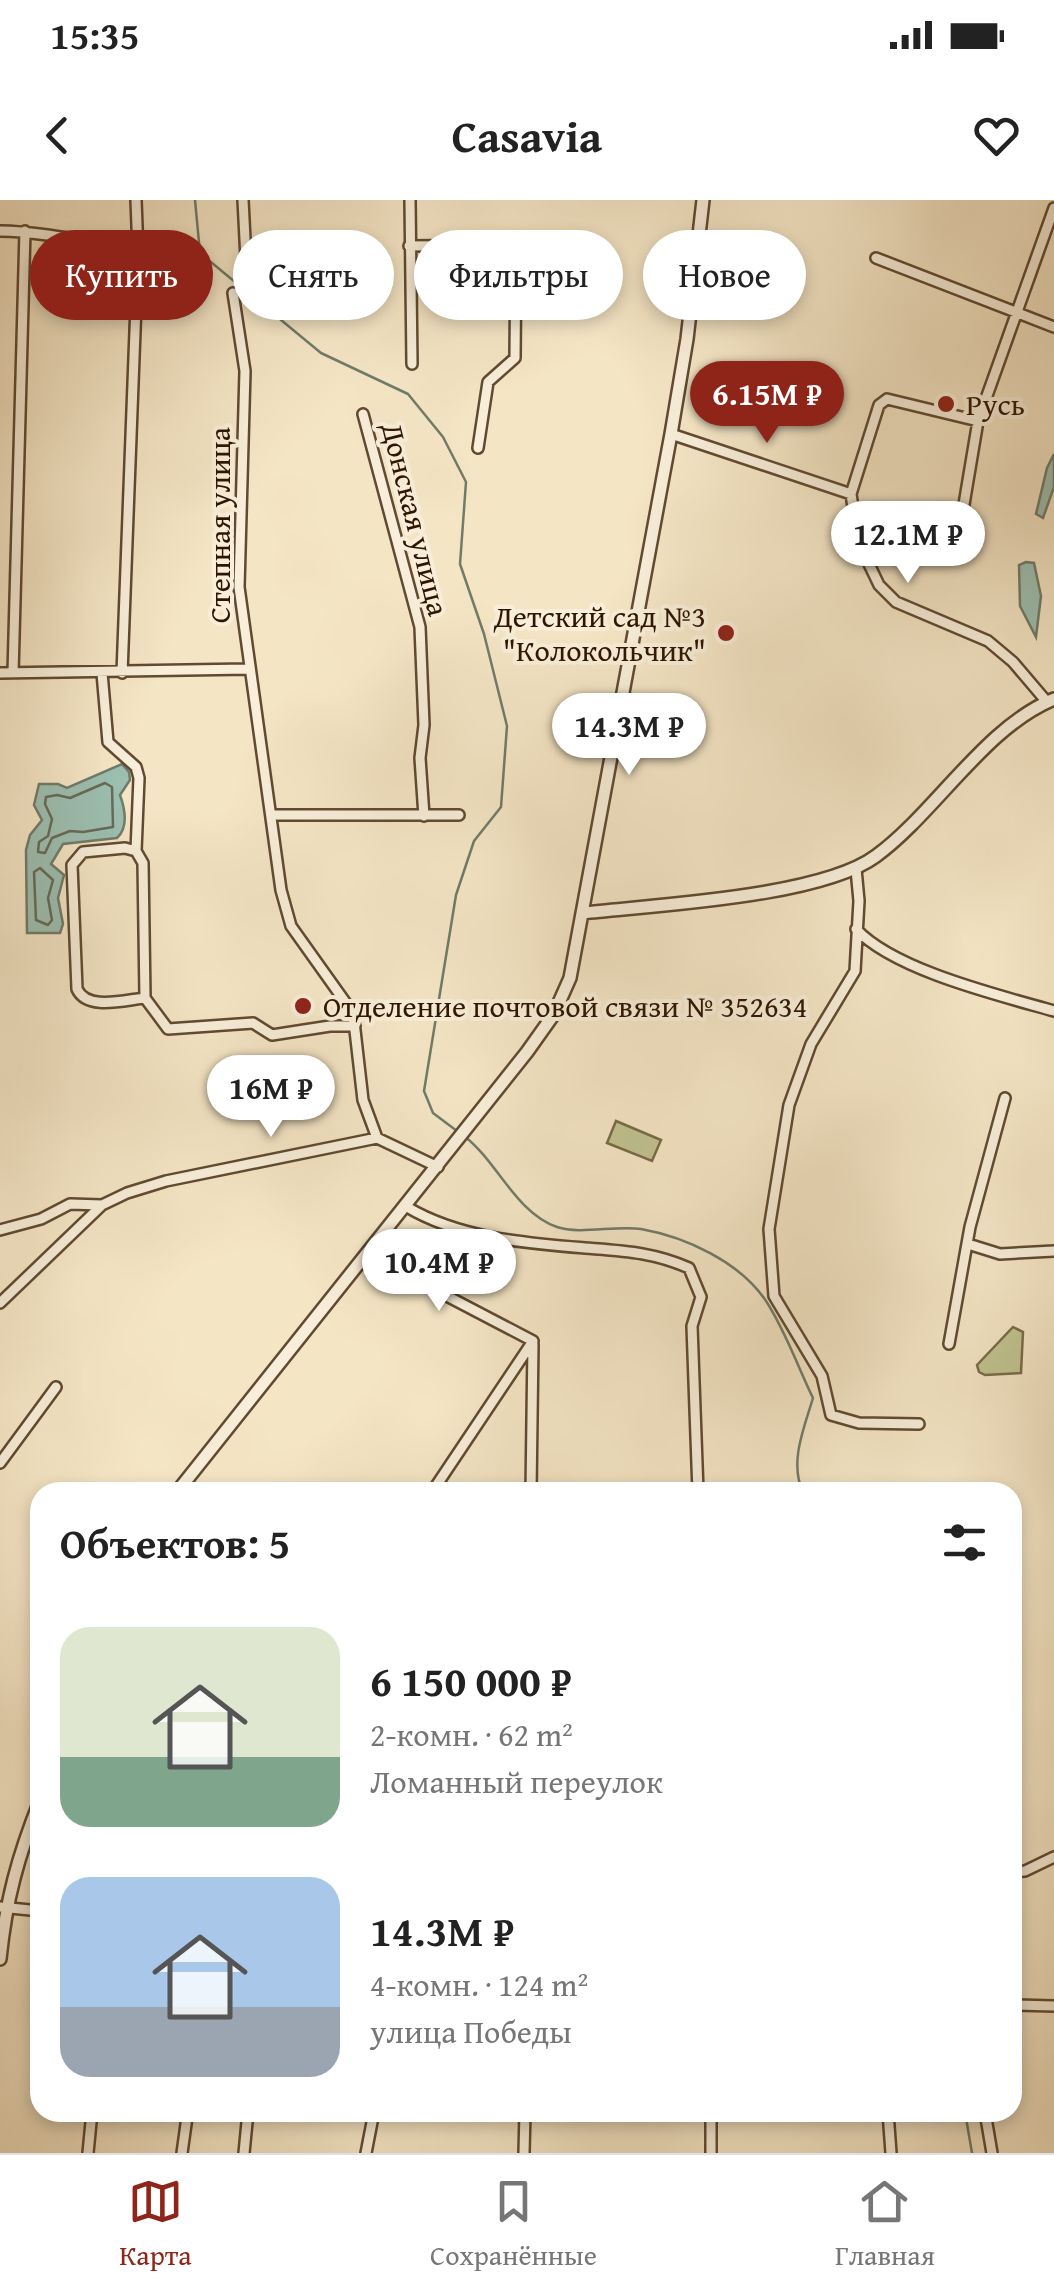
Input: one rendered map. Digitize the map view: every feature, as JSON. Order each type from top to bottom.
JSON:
[{"type":"street","points":[[136,200],[137,230]]},
{"type":"street","points":[[243,200],[245,230]]},
{"type":"street","points":[[410,200],[412,364]]},
{"type":"street","points":[[186,1482],[455,1146],[554,1014],[570,978],[671,434],[703,200]]},
{"type":"street","points":[[958,540],[978,422],[1054,208]]},
{"type":"street","points":[[0,231],[30,233]]},
{"type":"street","points":[[13,673],[25,232]]},
{"type":"street","points":[[409,246],[516,245],[514,358],[488,382],[478,448]]},
{"type":"street","points":[[876,258],[1054,327]]},
{"type":"street","points":[[122,673],[135,320]]},
{"type":"street","name":"Степная улица","points":[[237,320],[245,372],[239,587],[281,890],[292,926],[353,1013],[363,1100],[377,1138]]},
{"type":"street","points":[[583,913],[758,893],[856,869],[889,846],[1010,727],[1050,700],[988,641],[896,602],[879,585],[858,541],[851,494],[879,406],[887,399],[978,422]]},
{"type":"street","name":"Донская улица","points":[[363,414],[420,628],[424,816]]},
{"type":"street","points":[[671,434],[851,494]]},
{"type":"street","points":[[0,673],[248,669]]},
{"type":"street","points":[[102,674],[108,742],[136,767],[139,778],[136,852],[143,863],[145,998],[168,1029],[252,1022],[272,1036],[355,1026]]},
{"type":"street","points":[[270,816],[459,814]]},
{"type":"street","points":[[136,852],[126,848],[83,852],[72,866],[77,989],[81,998],[90,1002],[145,998]]},
{"type":"street","points":[[856,869],[859,901],[855,972],[811,1044],[789,1105],[769,1230],[774,1296],[822,1376],[831,1416],[859,1423],[919,1424]]},
{"type":"street","points":[[856,929],[893,957],[1054,1012]]},
{"type":"street","points":[[950,1344],[970,1226],[1005,1098]]},
{"type":"street","points":[[0,1303],[102,1206],[127,1193],[166,1181],[377,1138],[438,1167]]},
{"type":"street","points":[[0,1230],[41,1219],[70,1204],[102,1206]]},
{"type":"street","points":[[406,1207],[436,1224],[528,1243],[664,1256],[689,1268],[701,1297],[692,1326],[698,1482]]},
{"type":"street","points":[[968,1244],[1000,1254],[1054,1251]]},
{"type":"street","points":[[375,1246],[401,1272],[532,1341]]},
{"type":"street","points":[[439,1482],[532,1341]]},
{"type":"street","points":[[531,1482],[532,1341]]},
{"type":"street","points":[[0,1462],[56,1387]]},
{"type":"street","points":[[0,1959],[3,1908],[30,1826]]},
{"type":"street","points":[[1022,1872],[1054,1857]]},
{"type":"street","points":[[3,1908],[30,1910]]},
{"type":"street","points":[[1022,2004],[1054,2006]]},
{"type":"street","points":[[88,2153],[91,2122]]},
{"type":"street","points":[[182,2153],[186,2122]]},
{"type":"street","points":[[244,2153],[247,2122]]},
{"type":"street","points":[[366,2153],[372,2122]]},
{"type":"street","points":[[524,2153],[525,2122]]},
{"type":"street","points":[[711,2122],[711,2153]]},
{"type":"street","points":[[889,2122],[891,2153]]},
{"type":"street","points":[[987,2122],[992,2153]]},
{"type":"green space","points":[[616,1121],[661,1140],[652,1161],[607,1143]]},
{"type":"green space","points":[[1013,1327],[1023,1332],[1021,1373],[979,1372],[977,1365]]},
{"type":"water","points":[[1054,454],[1054,487],[1043,518],[1036,514]]},
{"type":"water","points":[[1034,563],[1041,596],[1036,637],[1020,606],[1019,565]]},
{"type":"water","points":[[122,764],[130,780],[120,795],[125,818],[121,834],[117,838],[63,844],[51,864],[64,875],[58,898],[63,924],[60,933],[27,933],[26,850],[30,835],[42,820],[34,805],[39,784],[67,788]]},
{"type":"waterway","points":[[195,200],[200,253],[321,353],[408,394],[443,437],[466,482],[460,564],[484,634],[507,726],[501,807],[474,841],[456,895],[424,1091],[433,1113],[457,1131]]},
{"type":"waterway","points":[[464,1136],[518,1199],[543,1220],[566,1229],[631,1228],[676,1238],[711,1253],[755,1287],[779,1324],[813,1398],[798,1457],[799,1482]]},
{"type":"waterway","points":[[967,2122],[972,2153]]},
{"type":"place","name":"Русь","points":[[946,404]]},
{"type":"place","name":"Детский сад №3 \"Колокольчик\"","points":[[726,633]]},
{"type":"place","name":"Отделение почтовой связи № 352634","points":[[303,1006]]}]
